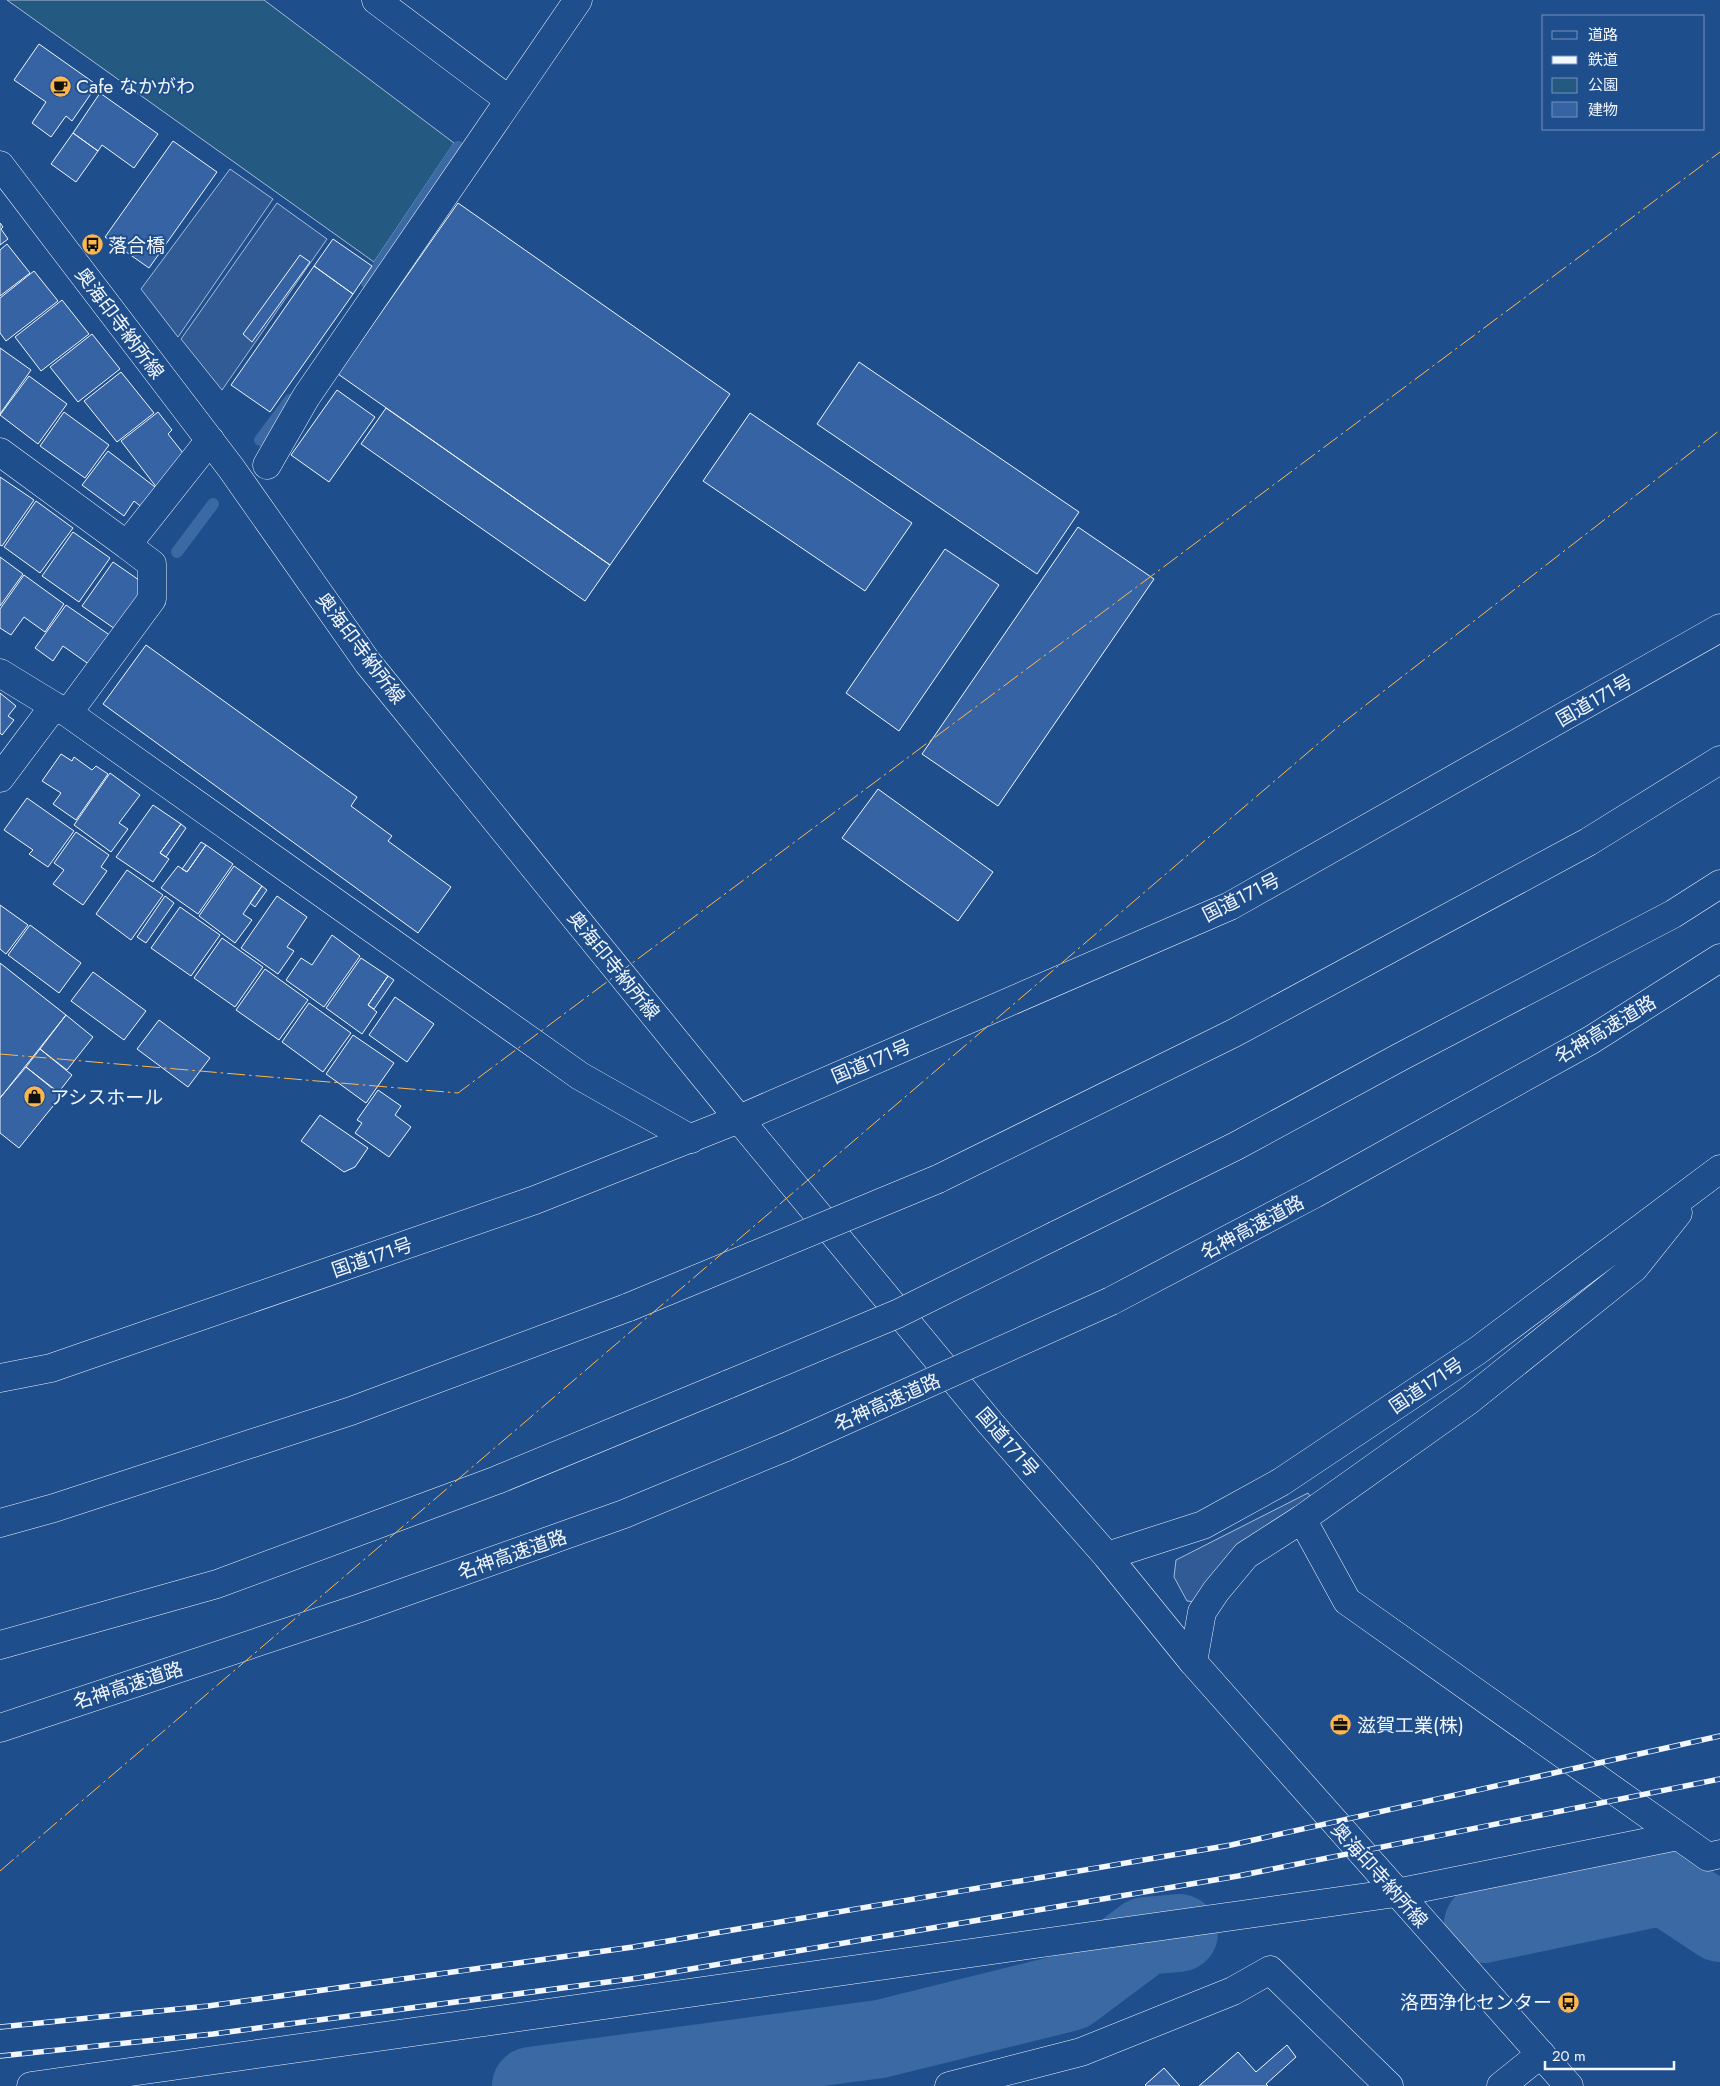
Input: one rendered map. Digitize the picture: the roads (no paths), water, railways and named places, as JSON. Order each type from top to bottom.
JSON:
[{"type":"main road","points":[[376,0],[509,100]]},
{"type":"main road","points":[[267,464],[306,397],[454,161],[509,100],[578,0]]},
{"type":"main road","name":"奥海印寺納所線","points":[[0,165],[210,440],[368,663],[739,1119]]},
{"type":"main road","points":[[127,545],[210,440]]},
{"type":"main road","points":[[0,452],[152,564],[152,599],[61,710],[0,778]]},
{"type":"main road","name":"国道171号","points":[[0,1378],[51,1368],[535,1200],[739,1119],[1230,906],[1720,628]]},
{"type":"main road","points":[[0,672],[61,710],[580,1076],[691,1138]]},
{"type":"main road","points":[[0,1523],[54,1508],[351,1411],[629,1307],[938,1179],[1251,1023],[1588,842],[1720,760]]},
{"type":"main road","points":[[0,1645],[217,1584],[497,1480],[897,1314],[1236,1146],[1402,1056],[1673,914],[1720,884]]},
{"type":"main road","name":"名神高速道路","points":[[0,1728],[347,1612],[624,1514],[786,1447],[1111,1302],[1323,1189],[1591,1040],[1720,958]]},
{"type":"main road","name":"国道171号","points":[[739,1119],[991,1424],[1107,1556],[1193,1662]]},
{"type":"main road","points":[[1193,1662],[1202,1612],[1216,1591],[1246,1555],[1302,1519],[1468,1401],[1634,1268],[1712,1175]]},
{"type":"main road","name":"国道171号","points":[[1107,1556],[1203,1525],[1281,1482],[1477,1351],[1712,1175]]},
{"type":"main road","points":[[1302,1519],[1347,1600],[1708,1857],[1720,1854]]},
{"type":"main road","name":"奥海印寺納所線","points":[[1193,1662],[1569,2086]]},
{"type":"main road","points":[[31,2086],[1396,1892],[1678,1836]]},
{"type":"main road","points":[[949,2086],[1082,2052],[1233,1991],[1270,1970],[1389,2086]]},
{"type":"main road","points":[[1501,2086],[1541,2054]]},
{"type":"waterway","points":[[367,283],[458,147]]},
{"type":"waterway","points":[[260,440],[290,400]]},
{"type":"waterway","points":[[177,552],[213,504]]},
{"type":"waterway","points":[[1483,1924],[1664,1886],[1720,1923]]},
{"type":"waterway","points":[[531,2086],[880,2039],[1070,1992],[1145,1936],[1179,1933]]},
{"type":"railway","points":[[0,2027],[208,2006],[633,1947],[1231,1845],[1720,1736]]},
{"type":"railway","points":[[0,2056],[213,2034],[638,1978],[1238,1876],[1720,1779]]},
{"type":"place","name":"Cafe なかがわ","points":[[60,86]]},
{"type":"place","name":"落合橋","points":[[92,245]]},
{"type":"place","name":"アシスホール","points":[[34,1097]]},
{"type":"place","name":"滋賀工業(株)","points":[[1341,1725]]},
{"type":"place","name":"洛西浄化センター","points":[[1568,2002]]}]
